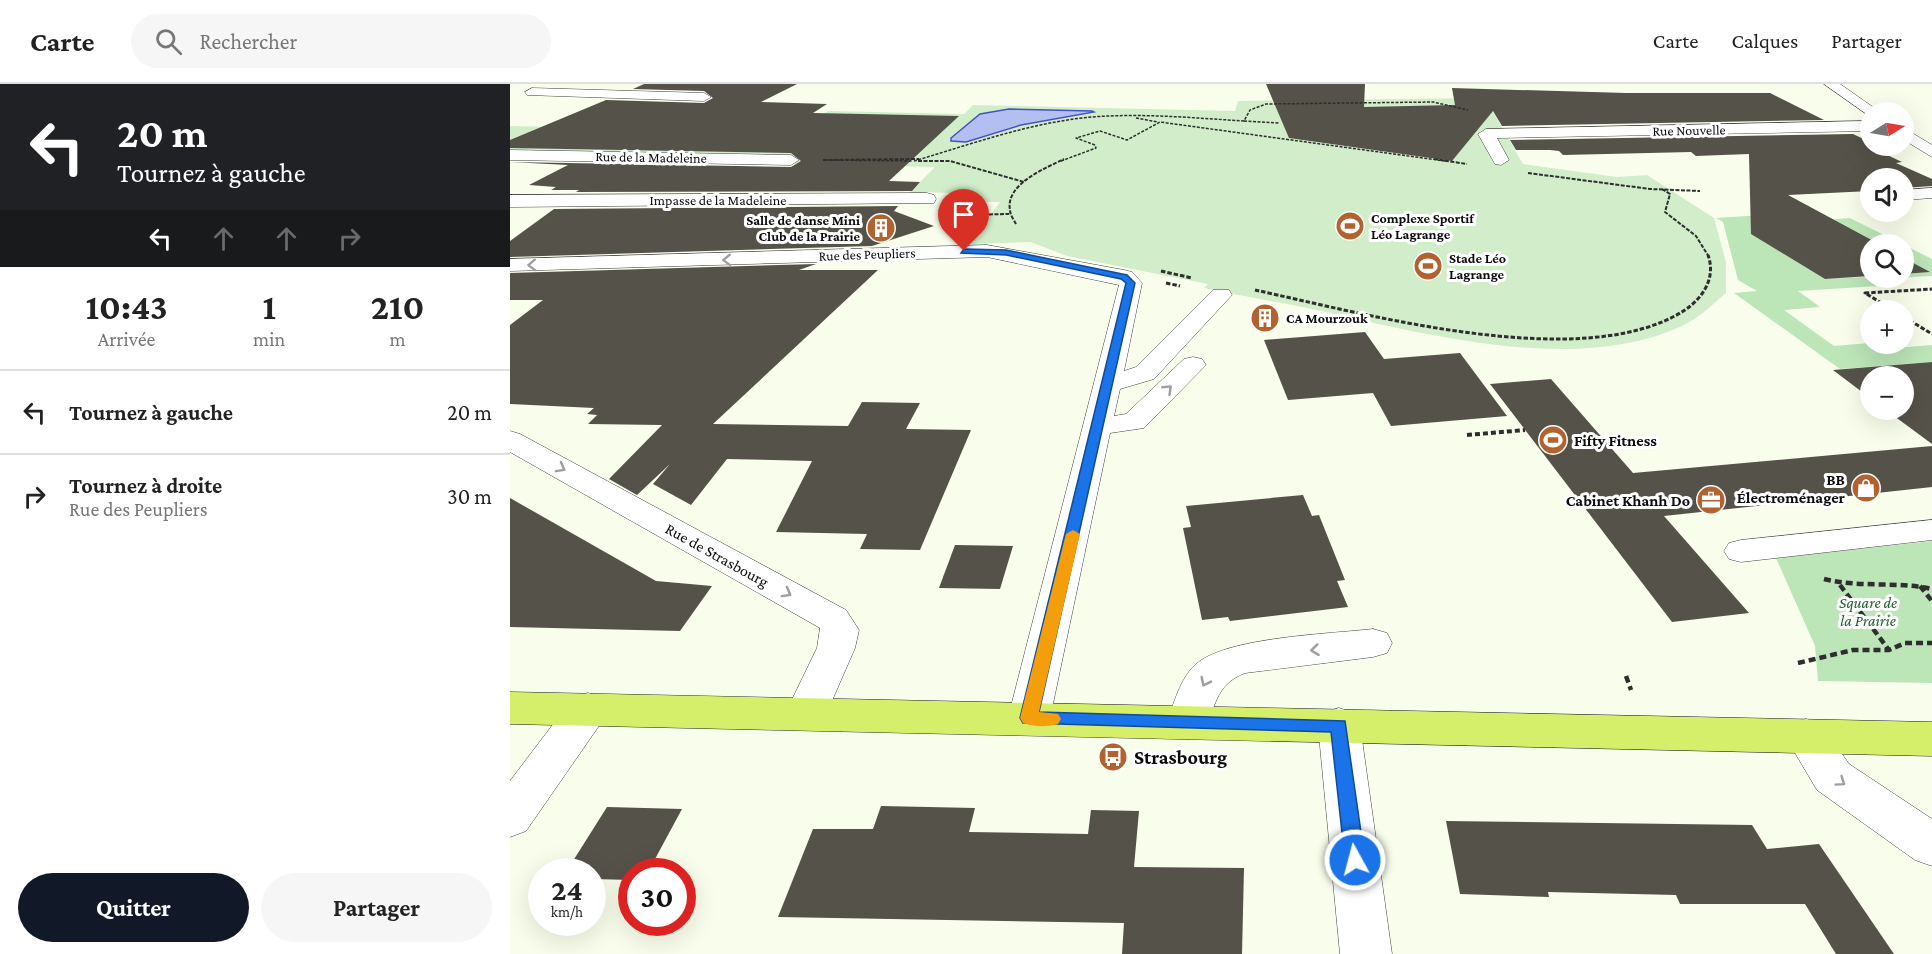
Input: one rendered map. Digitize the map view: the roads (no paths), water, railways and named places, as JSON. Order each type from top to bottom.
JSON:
[{"type":"main road","points":[[510,708],[1932,739]]},
{"type":"street","points":[[1831,84],[1860,103]]},
{"type":"street","points":[[527,94],[554,88],[704,97]]},
{"type":"street","points":[[1914,125],[1922,125]]},
{"type":"street","name":"Rue Nouvelle","points":[[1501,160],[1486,134],[1860,126]]},
{"type":"street","points":[[1914,140],[1932,152]]},
{"type":"street","name":"Rue de la Madeleine","points":[[510,155],[791,160]]},
{"type":"street","points":[[1914,194],[1932,193]]},
{"type":"street","name":"Impasse de la Madeleine","points":[[510,201],[927,199]]},
{"type":"street","name":"Rue des Peupliers","points":[[510,265],[987,250],[1124,277],[1131,283],[1029,718]]},
{"type":"street","points":[[1107,384],[1145,372],[1221,295]]},
{"type":"street","points":[[1098,426],[1134,422],[1193,365]]},
{"type":"street","name":"Rue de Strasbourg","points":[[510,440],[833,619],[840,630],[836,648],[806,714]]},
{"type":"street","points":[[1741,551],[1932,530]]},
{"type":"street","points":[[1188,722],[1207,674],[1222,665],[1240,659],[1373,643]]},
{"type":"street","points":[[510,817],[588,709]]},
{"type":"street","points":[[1339,725],[1366,954]]},
{"type":"street","points":[[1806,736],[1833,777],[1932,845]]},
{"type":"water","points":[[1009,109],[1094,112],[1021,125],[966,142],[951,141],[951,138],[980,114]]},
{"type":"place","name":"Complexe Sportif Léo Lagrange","points":[[1350,226]]},
{"type":"place","name":"Salle de danse Mini Club de la Prairie","points":[[881,228]]},
{"type":"place","name":"Stade Léo Lagrange","points":[[1428,266]]},
{"type":"place","name":"CA Mourzouk","points":[[1265,318]]},
{"type":"place","name":"Fifty Fitness","points":[[1553,440]]},
{"type":"place","name":"BB Électroménager","points":[[1866,488]]},
{"type":"place","name":"Cabinet Khanh Do","points":[[1711,500]]},
{"type":"place","name":"Strasbourg","points":[[1113,757]]},
{"type":"park label","name":"Square de la Prairie","points":[[1868,611]]}]
